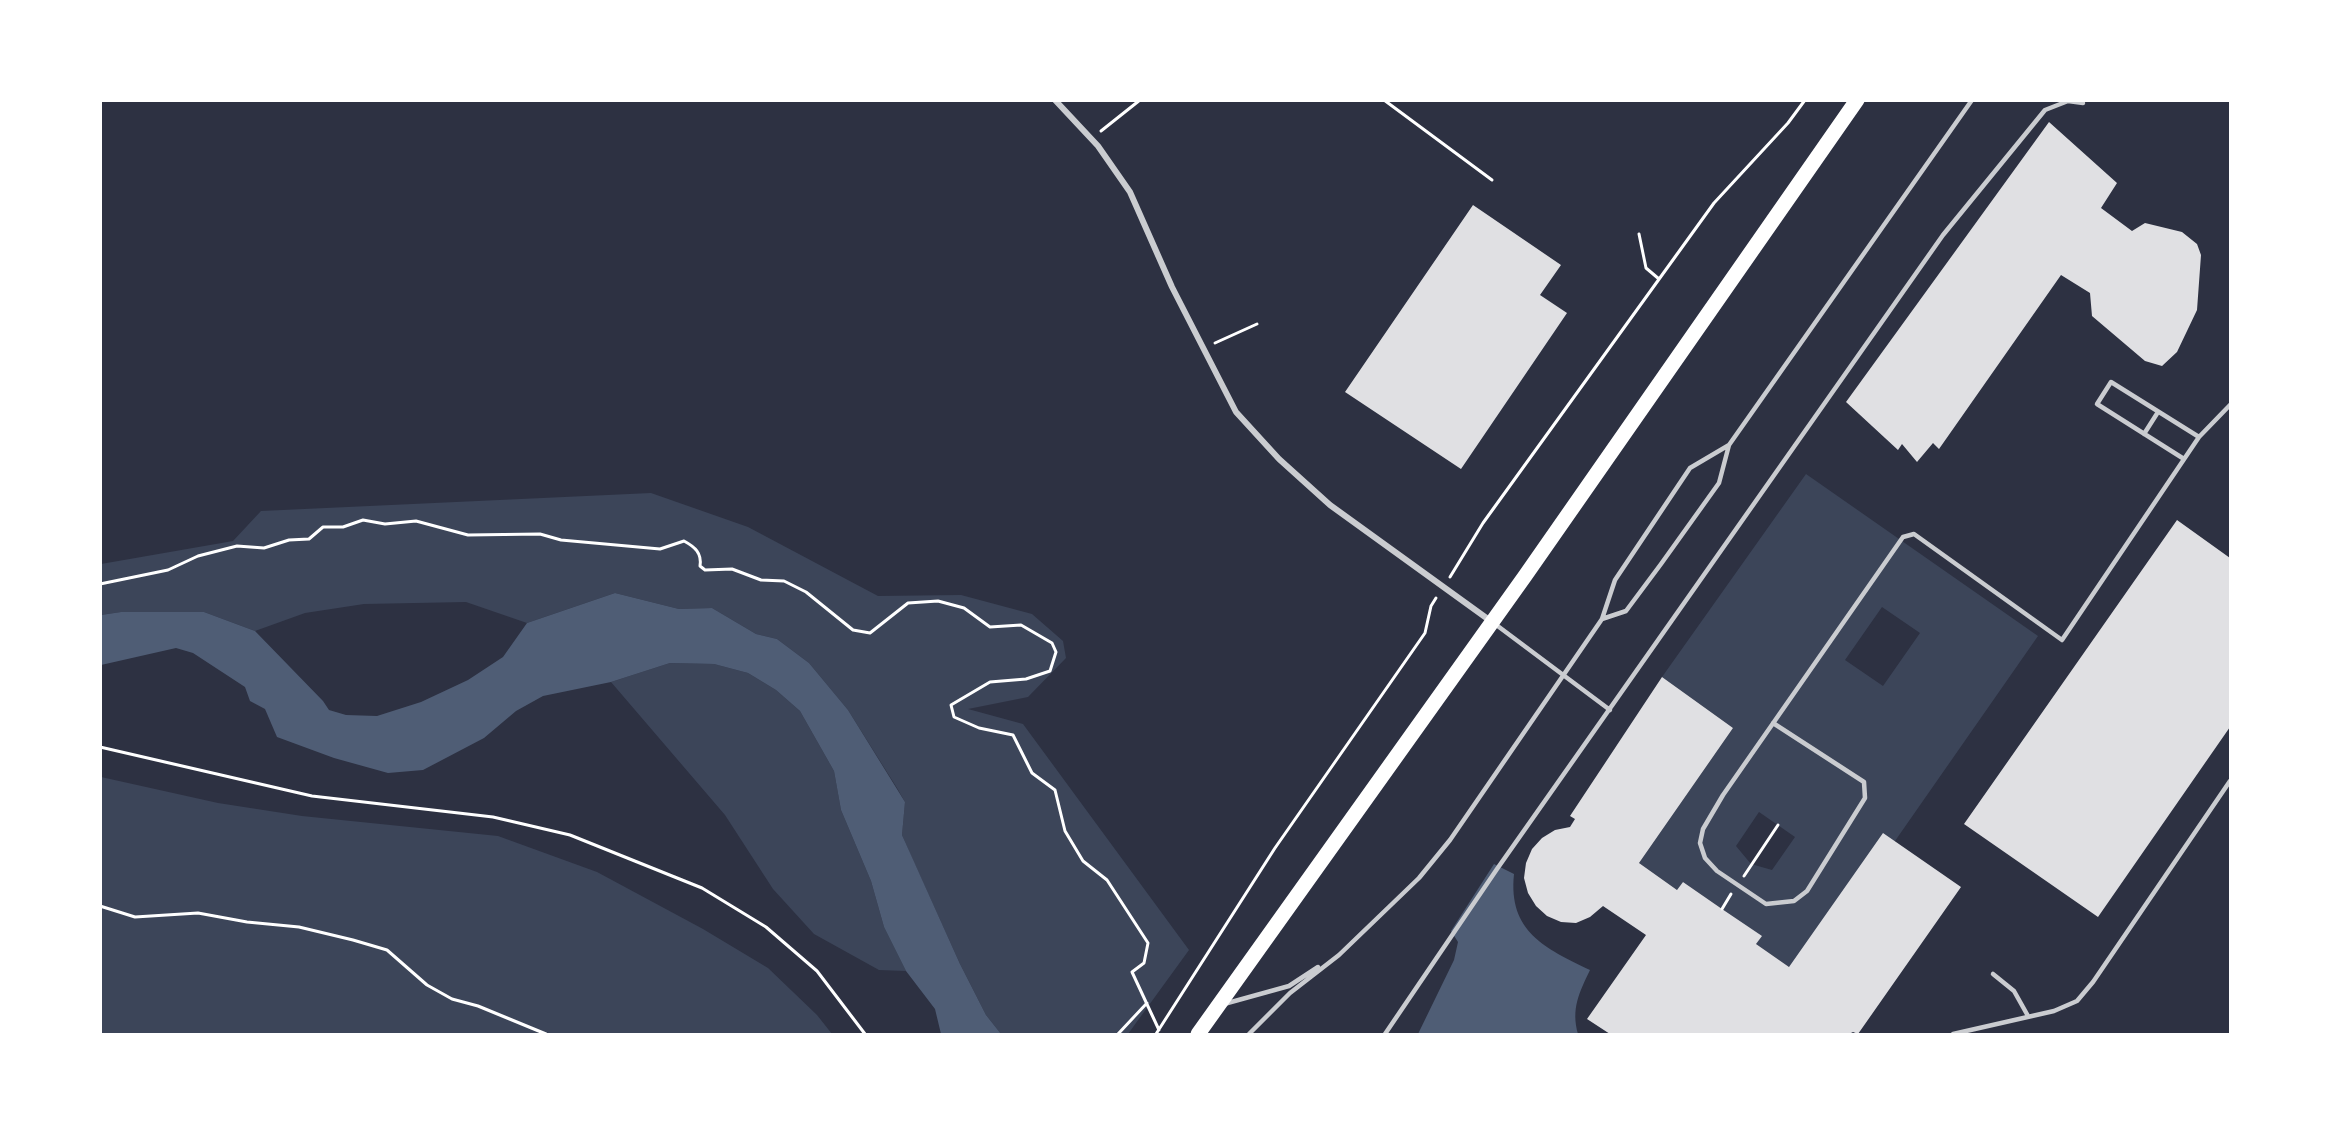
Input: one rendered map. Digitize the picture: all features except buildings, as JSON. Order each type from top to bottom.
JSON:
[{"type":"main road","points":[[1198,1035],[1222,1005],[1492,622],[1857,100]]},
{"type":"street","points":[[1055,100],[1091,138],[1130,192],[1202,349],[1236,412],[1279,459],[1330,505],[1492,622]]},
{"type":"lane","points":[[1602,619],[1626,611],[1719,483],[1729,445],[1972,100]]},
{"type":"lane","points":[[1384,1035],[1497,869],[1943,235],[2045,110],[2068,101],[2083,103]]},
{"type":"lane","points":[[2184,459],[2097,404],[2111,382],[2199,437]]},
{"type":"lane","points":[[1773,723],[1864,782],[1865,798],[1807,891],[1794,901],[1766,904],[1717,871],[1705,858],[1700,843],[1703,829],[1718,803],[1773,723],[1903,537],[1914,534],[2062,640],[2148,516],[2199,437],[2230,405]]},
{"type":"lane","points":[[2144,434],[2158,412]]},
{"type":"lane","points":[[1249,1035],[1290,993],[1339,954],[1419,878],[1450,840],[1602,619],[1615,580],[1690,468],[1729,445]]},
{"type":"lane","points":[[1492,622],[1610,710]]},
{"type":"lane","points":[[1953,1035],[2054,1011],[2077,1001],[2093,982],[2230,781]]},
{"type":"lane","points":[[1222,1005],[1289,986],[1339,954]]},
{"type":"lane","points":[[1993,974],[2014,991],[2028,1016]]},
{"type":"path","points":[[1091,138],[1140,100]]},
{"type":"path","points":[[1384,100],[1492,180]]},
{"type":"path","points":[[1468,549],[1483,523],[1714,203],[1788,123],[1805,100]]},
{"type":"path","points":[[1639,234],[1646,268],[1660,279]]},
{"type":"path","points":[[1202,349],[1257,324]]},
{"type":"path","points":[[100,584],[168,570],[198,556],[237,546],[264,548],[288,540],[309,539],[323,526],[343,527],[363,520],[385,524],[416,521],[468,535],[540,534],[561,540],[660,549],[684,541],[694,546],[701,558],[700,566],[705,570],[732,569],[761,580],[783,581],[806,592],[853,630],[870,633],[908,603],[938,601],[964,608],[990,627],[1021,625],[1052,643],[1056,652],[1050,671],[1026,679],[990,682],[951,705],[954,717],[979,728],[1013,735],[1032,773],[1055,790],[1065,831],[1083,861],[1107,880],[1148,944],[1144,963],[1132,972],[1159,1030]]},
{"type":"path","points":[[1156,1035],[1275,848],[1425,633],[1431,606]]},
{"type":"path","points":[[100,747],[312,796],[493,817],[570,835],[702,888],[766,927],[818,971],[865,1035]]},
{"type":"path","points":[[1755,860],[1778,825]]},
{"type":"path","points":[[100,906],[135,917],[198,913],[247,922],[299,927],[387,950],[427,985],[452,999],[478,1006],[546,1035]]},
{"type":"path","points":[[1118,1035],[1147,1003]]},
{"type":"shaded area","points":[[1806,474],[2038,636],[1895,841],[1789,967],[1756,944],[1761,936],[1683,882],[1677,890],[1639,863],[1733,728],[1662,677]],"holes":[[[1882,607],[1920,633],[1883,686],[1845,660]],[[1759,812],[1795,837],[1772,870],[1751,864],[1736,846]]]},
{"type":"shaded area","points":[[651,493],[748,527],[878,596],[961,595],[1032,614],[1063,641],[1066,658],[1028,697],[968,709],[1023,724],[1189,950],[1128,1034],[1001,1034],[986,1015],[960,964],[902,835],[905,802],[848,710],[809,663],[777,639],[756,634],[712,608],[679,609],[615,593],[527,623],[466,602],[364,604],[305,613],[255,631],[204,612],[121,612],[101,615],[101,564],[233,541],[261,511]]},
{"type":"shaded area","points":[[615,593],[679,609],[712,608],[756,634],[777,639],[809,663],[848,710],[905,802],[902,835],[960,964],[986,1015],[1001,1034],[941,1034],[935,1009],[906,971],[884,927],[871,881],[841,810],[834,771],[800,711],[776,690],[748,673],[714,664],[670,663],[611,682],[543,696],[516,711],[484,738],[423,770],[388,773],[334,758],[277,737],[265,709],[250,701],[245,687],[193,653],[176,648],[101,665],[101,615],[121,612],[204,612],[255,631],[329,710],[346,715],[377,716],[421,702],[468,680],[503,657],[527,623]]},
{"type":"shaded area","points":[[670,663],[714,664],[748,673],[776,690],[800,711],[834,771],[841,810],[871,881],[884,927],[906,971],[879,970],[814,934],[773,889],[725,815],[611,682]]},
{"type":"shaded area","points":[[101,777],[218,803],[302,816],[498,836],[597,872],[703,929],[768,968],[817,1015],[832,1034],[101,1034]]},
{"type":"shaded area","points":[[1494,864],[1514,874],[1517,910],[1533,936],[1558,954],[1590,970],[1576,1009],[1578,1034],[1418,1034],[1454,960],[1458,942],[1451,931]]}]
